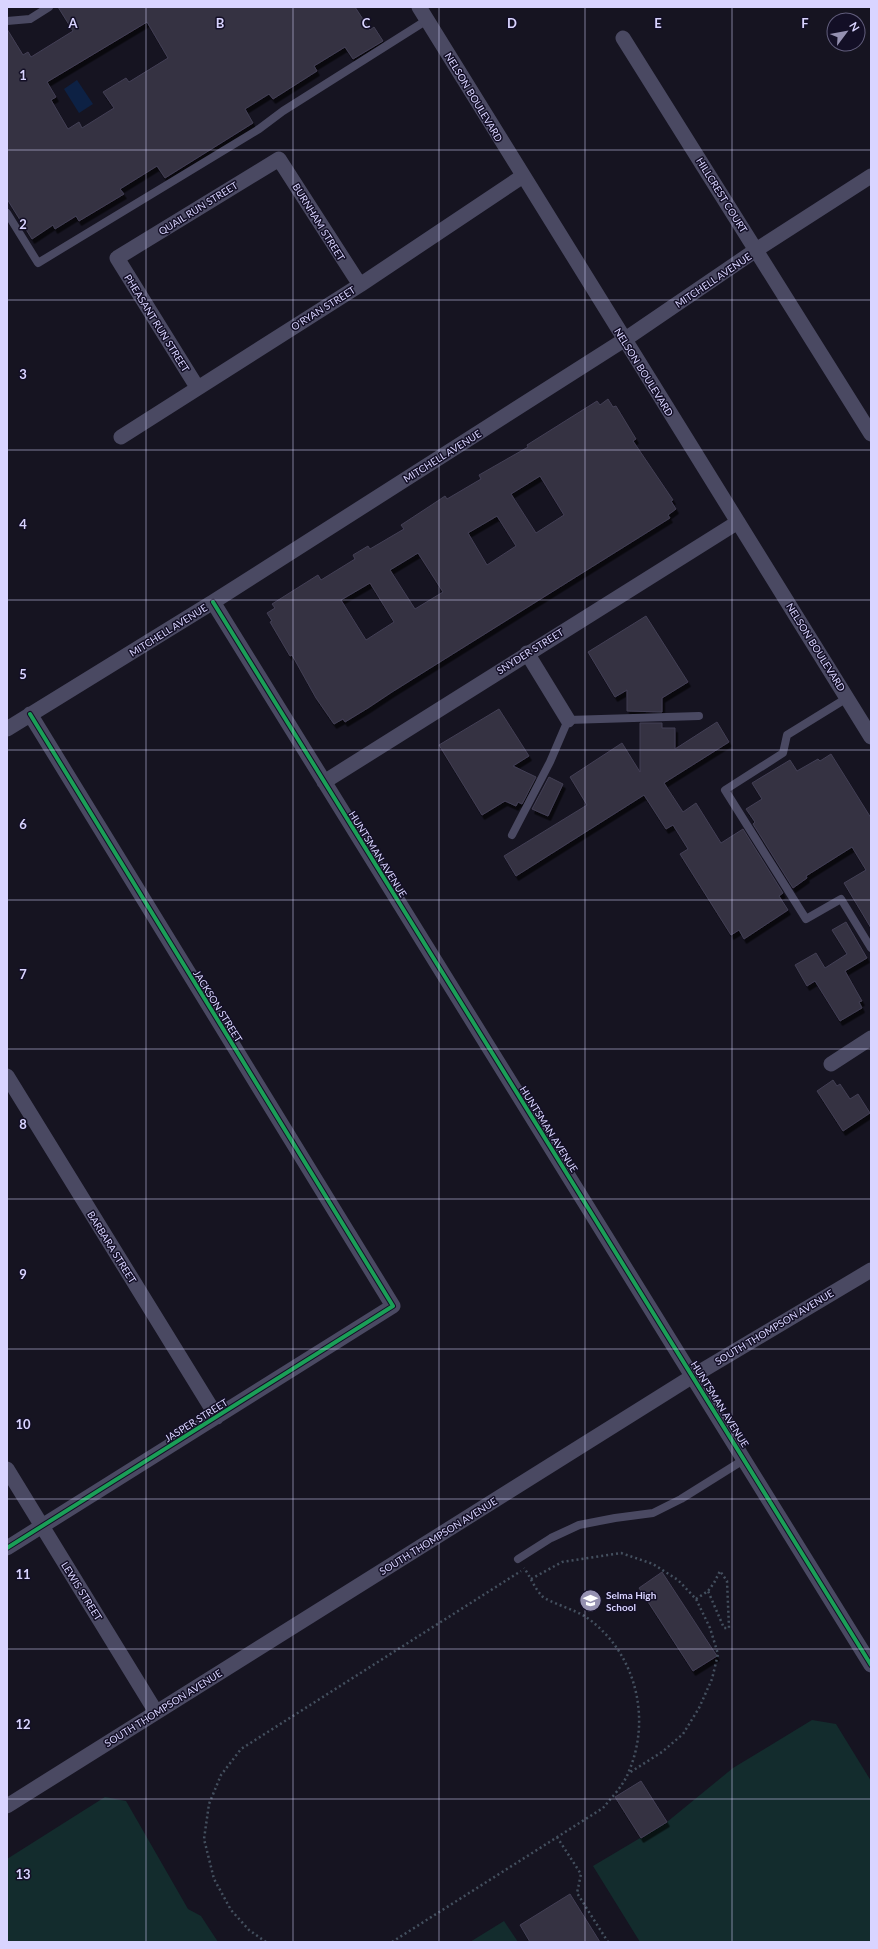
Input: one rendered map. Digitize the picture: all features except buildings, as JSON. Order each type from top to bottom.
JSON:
[{"type":"street","name":"NELSON BOULEVARD","points":[[419,7],[871,737]]},
{"type":"street","name":"HILLCREST COURT","points":[[623,38],[871,434]]},
{"type":"street","name":"QUAIL RUN STREET","points":[[117,258],[279,159]]},
{"type":"street","name":"BURNHAM STREET","points":[[279,159],[360,285]]},
{"type":"street","name":"O'RYAN STREET","points":[[121,438],[360,285],[523,176]]},
{"type":"street","name":"MITCHELL AVENUE","points":[[7,729],[213,602],[624,340],[756,250],[871,176]]},
{"type":"street","name":"PHEASANT RUN STREET","points":[[117,258],[197,388]]},
{"type":"street","name":"SNYDER STREET","points":[[324,782],[527,653],[738,522]]},
{"type":"street","name":"HUNTSMAN AVENUE","points":[[213,602],[871,1665]]},
{"type":"street","points":[[527,653],[568,720]]},
{"type":"street","name":"JACKSON STREET","points":[[30,714],[393,1306]]},
{"type":"street","points":[[831,1064],[871,1038]]},
{"type":"street","name":"BARBARA STREET","points":[[7,1076],[217,1417]]},
{"type":"street","name":"SOUTH THOMPSON AVENUE","points":[[7,1806],[693,1376],[871,1270]]},
{"type":"street","name":"JASPER STREET","points":[[7,1548],[393,1306]]},
{"type":"street","name":"LEWIS STREET","points":[[7,1469],[156,1712]]},
{"type":"lane","points":[[7,21],[30,19],[49,7]]},
{"type":"lane","points":[[7,213],[38,263],[259,129],[282,111],[427,20]]},
{"type":"lane","points":[[847,698],[787,736],[783,753],[725,790],[806,919],[841,899],[871,948]]},
{"type":"lane","points":[[512,835],[550,762],[568,720],[699,716]]},
{"type":"lane","points":[[518,1559],[551,1538],[579,1525],[614,1518],[653,1513],[681,1499],[745,1460]]},
{"type":"path","points":[[531,1579],[562,1562],[621,1553],[652,1564],[678,1580],[696,1599],[710,1628],[718,1654],[712,1679],[699,1708],[683,1734],[662,1752],[629,1772]]},
{"type":"path","points":[[266,1942],[249,1930],[230,1910],[214,1879],[204,1839],[209,1804],[221,1775],[241,1749],[525,1569],[542,1597],[586,1617],[608,1638],[625,1659],[637,1690],[640,1718],[637,1750],[629,1772],[618,1790],[603,1808],[392,1942]]},
{"type":"path","points":[[696,1599],[708,1591],[720,1571],[727,1581],[729,1628],[724,1628],[708,1591]]},
{"type":"path","points":[[557,1838],[581,1874],[577,1893],[608,1942]]},
{"type":"green space","points":[[812,1720],[836,1724],[871,1781],[871,1942],[640,1942],[593,1866],[667,1822],[733,1768]]},
{"type":"green space","points":[[105,1797],[126,1801],[188,1909],[201,1916],[218,1942],[7,1942],[7,1859]]},
{"type":"green space","points":[[504,1921],[518,1942],[470,1942]]},
{"type":"water","points":[[77,80],[93,104],[79,113],[64,89]]},
{"type":"cycle path","points":[[213,602],[871,1665]]},
{"type":"cycle path","points":[[7,1548],[393,1306],[30,714]]},
{"type":"place","name":"Selma High School","points":[[590,1601]]}]
